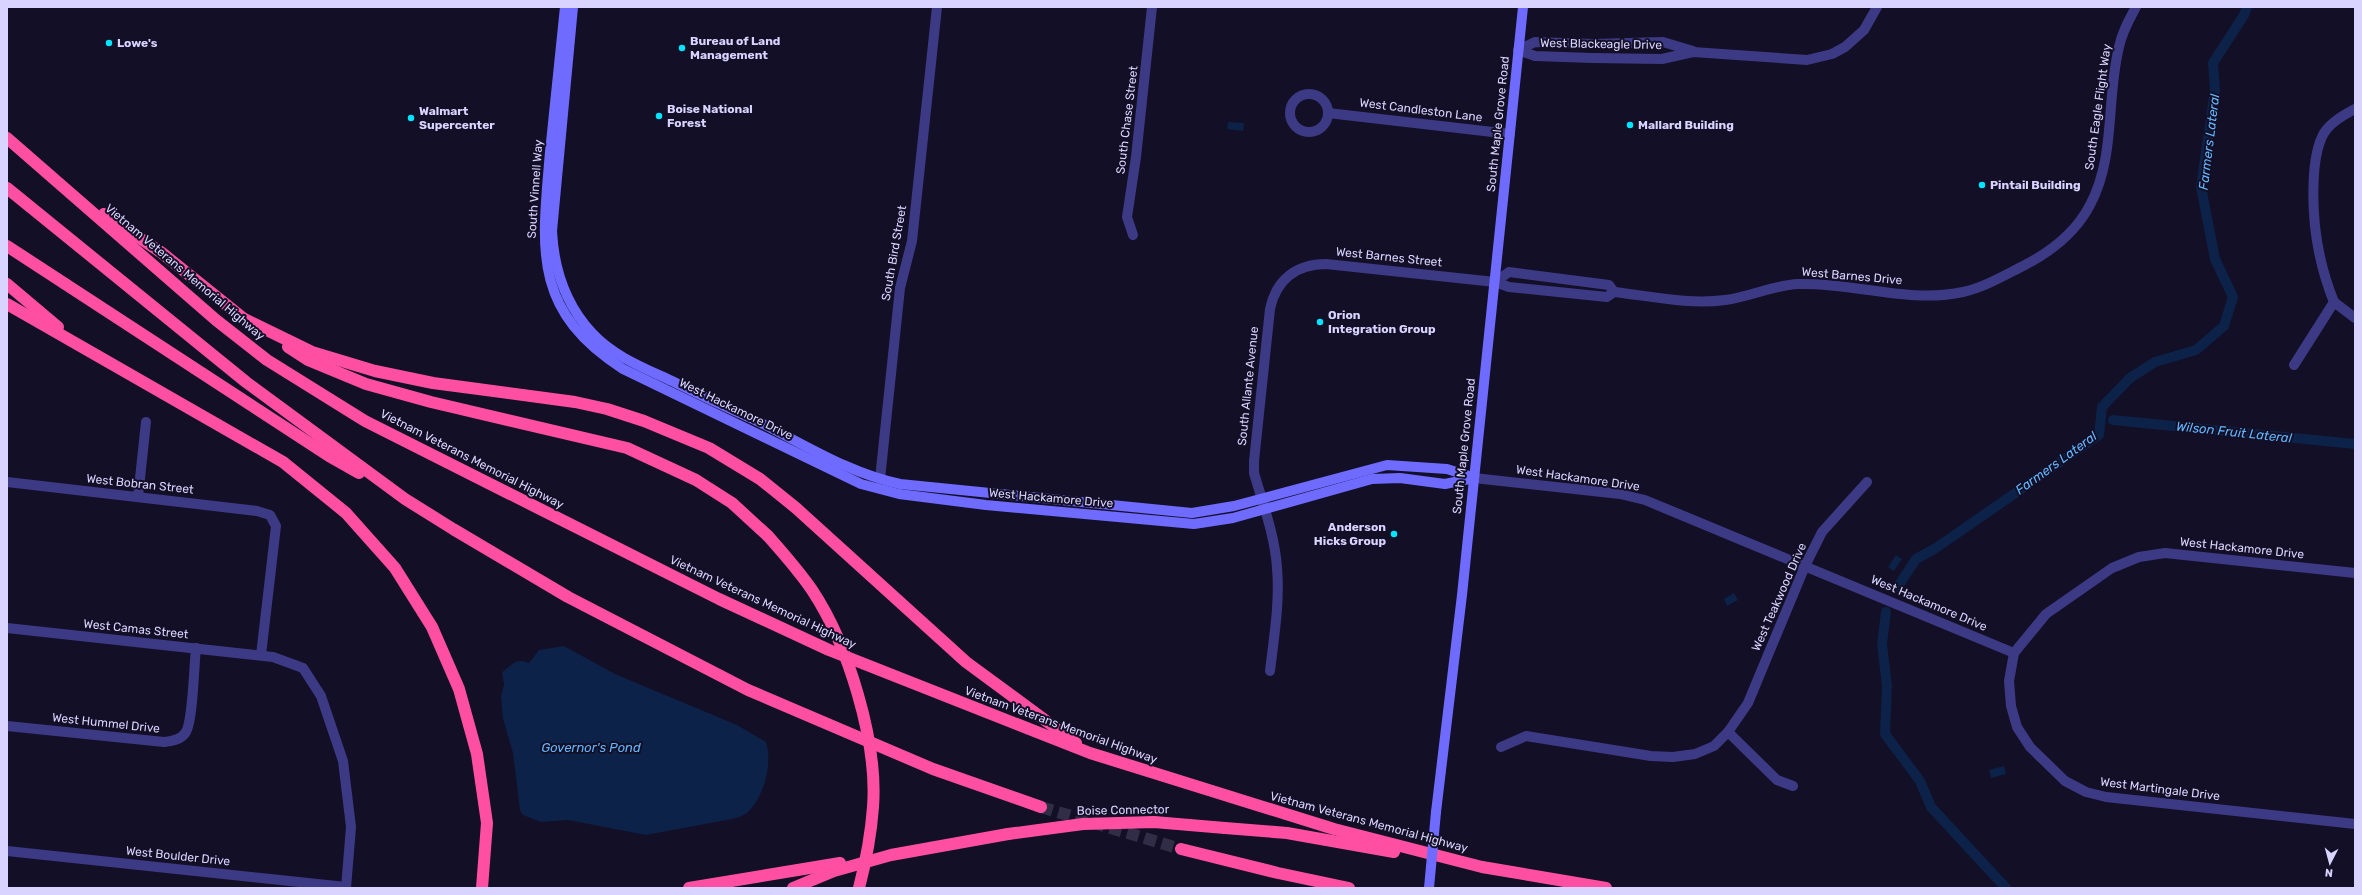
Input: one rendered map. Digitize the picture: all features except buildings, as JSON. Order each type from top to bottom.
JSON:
[{"type":"highway","name":"Vietnam Veterans Memorial Highway","points":[[7,138],[67,188],[216,320],[267,360],[365,421],[720,599],[829,650],[1090,753],[1334,829],[1482,867],[1606,888]]},
{"type":"highway","points":[[7,188],[246,382],[405,499]]},
{"type":"highway","points":[[67,188],[162,253],[238,316],[308,360],[366,384],[431,402],[593,439],[634,451],[696,480],[732,503],[768,536],[793,565],[820,604],[839,641],[863,716],[871,758],[873,806],[869,850],[859,888]]},
{"type":"highway","points":[[7,246],[329,456],[405,499],[568,597],[748,690],[809,718],[933,769],[1041,807]]},
{"type":"highway","points":[[7,284],[83,348]]},
{"type":"highway","points":[[7,304],[283,462],[346,513],[395,568],[432,627],[459,689],[477,754],[487,823],[482,888]]},
{"type":"highway","points":[[238,316],[312,352],[374,372],[433,383],[575,402],[607,409],[644,421],[709,448],[766,484],[796,508],[966,662],[1090,753]]},
{"type":"highway","name":"Boise Connector","points":[[793,888],[834,871],[891,855],[1008,834],[1083,824],[1154,822],[1287,833],[1482,867]]},
{"type":"highway","points":[[1181,849],[1278,873],[1349,888]]},
{"type":"highway","points":[[689,888],[891,855]]},
{"type":"street","name":"South Vinnell Way","points":[[565,7],[554,164],[552,240],[555,263],[565,294],[582,320],[602,343],[646,375]]},
{"type":"street","name":"South Vinnell Way","points":[[554,164],[573,7]]},
{"type":"street","name":"South Bird Street","points":[[880,479],[900,288],[912,241],[937,7]]},
{"type":"street","name":"South Chase Street","points":[[1132,234],[1127,216],[1136,157],[1152,7]]},
{"type":"street","name":"South Maple Grove Road","points":[[1429,888],[1436,812],[1474,478],[1523,7]]},
{"type":"street","name":"West Blackeagle Drive","points":[[1518,50],[1535,42],[1663,42],[1693,52],[1807,60],[1834,53],[1845,47],[1864,30],[1877,7]]},
{"type":"street","name":"South Eagle Flight Way","points":[[2035,260],[2061,242],[2072,230],[2090,206],[2098,189],[2106,155],[2119,47],[2136,7]]},
{"type":"street","name":"West Blackeagle Drive","points":[[1518,50],[1535,56],[1662,59],[1693,52]]},
{"type":"street","points":[[2355,109],[2339,117],[2324,133],[2316,157],[2313,194],[2314,230],[2322,272],[2334,302],[2355,318]]},
{"type":"street","name":"West Candleston Lane","points":[[1328,113],[1510,134]]},
{"type":"street","name":"West Barnes Drive","points":[[1494,282],[1509,287],[1607,297],[1614,292],[1708,302],[1737,299],[1772,288],[1798,284],[1921,296],[1948,295],[1982,287],[2035,260]]},
{"type":"street","name":"West Barnes Street","points":[[1284,279],[1303,267],[1326,264],[1494,282]]},
{"type":"street","name":"West Barnes Drive","points":[[1494,282],[1509,272],[1609,285],[1614,292]]},
{"type":"street","name":"South Allante Avenue","points":[[1270,671],[1278,585],[1275,550],[1254,473],[1254,455],[1270,309],[1272,298],[1284,279]]},
{"type":"street","points":[[2294,365],[2334,302]]},
{"type":"street","name":"West Hackamore Drive","points":[[646,375],[849,468],[880,479],[900,484],[1181,513],[1207,512],[1386,465],[1447,469],[1474,478],[1620,494],[1645,500],[2014,653],[2046,614],[2112,568],[2138,557],[2165,553],[2355,573]]},
{"type":"street","points":[[138,497],[146,422]]},
{"type":"street","name":"West Hackamore Drive","points":[[768,432],[861,484],[899,494],[1167,523],[1211,523],[1372,479],[1400,478],[1445,484],[1474,478]]},
{"type":"street","name":"West Bobran Street","points":[[7,482],[257,511],[270,515],[276,526],[261,655]]},
{"type":"street","name":"West Teakwood Drive","points":[[1501,747],[1526,736],[1651,756],[1674,757],[1695,754],[1714,746],[1728,732],[1748,703],[1805,566],[1822,532],[1867,482]]},
{"type":"street","name":"West Camas Street","points":[[7,628],[261,655],[274,657],[303,668],[322,696],[343,761],[351,827],[346,887]]},
{"type":"street","name":"West Hummel Drive","points":[[7,726],[164,742],[172,741],[181,737],[188,725],[196,648]]},
{"type":"street","name":"West Martingale Drive","points":[[2014,653],[2009,681],[2011,706],[2017,727],[2030,747],[2065,781],[2079,788],[2106,797],[2355,824]]},
{"type":"street","points":[[1728,732],[1777,780],[1793,786]]},
{"type":"street","name":"West Boulder Drive","points":[[7,851],[346,887]]},
{"type":"water","points":[[1228,122],[1244,123],[1243,131],[1227,129]]},
{"type":"water","points":[[1896,555],[1902,559],[1894,571],[1888,567]]},
{"type":"water","points":[[1734,593],[1738,600],[1727,606],[1724,599]]},
{"type":"water","name":"Governor's Pond","points":[[564,646],[615,674],[737,725],[766,742],[768,750],[768,770],[766,780],[753,807],[747,813],[736,818],[646,835],[568,820],[541,822],[523,815],[520,810],[513,753],[503,719],[501,696],[504,685],[502,672],[517,661],[525,661],[529,663],[539,650]]},
{"type":"water","points":[[2004,766],[2006,774],[1991,778],[1989,770]]},
{"type":"waterway","name":"Farmers Lateral","points":[[1897,588],[1916,559],[1936,548],[2099,435],[2102,407],[2130,378],[2155,362],[2196,350],[2224,326],[2233,297],[2215,259],[2201,187],[2215,90],[2213,63],[2244,15],[2247,7]]},
{"type":"waterway","name":"Wilson Fruit Lateral","points":[[2113,420],[2355,444]]},
{"type":"waterway","name":"Farmers Lateral","points":[[1886,612],[1882,644],[1887,686],[1885,734],[1920,781],[1931,807],[2006,888]]},
{"type":"tunnel","points":[[1041,807],[1181,849]]},
{"type":"place","name":"Lowe's","points":[[109,43]]},
{"type":"place","name":"Bureau of Land Management","points":[[682,48]]},
{"type":"place","name":"Boise National Forest","points":[[659,116]]},
{"type":"place","name":"Walmart Supercenter","points":[[411,118]]},
{"type":"place","name":"Mallard Building","points":[[1630,125]]},
{"type":"place","name":"Pintail Building","points":[[1982,185]]},
{"type":"place","name":"Orion Integration Group","points":[[1320,322]]},
{"type":"place","name":"Anderson Hicks Group","points":[[1394,534]]}]
